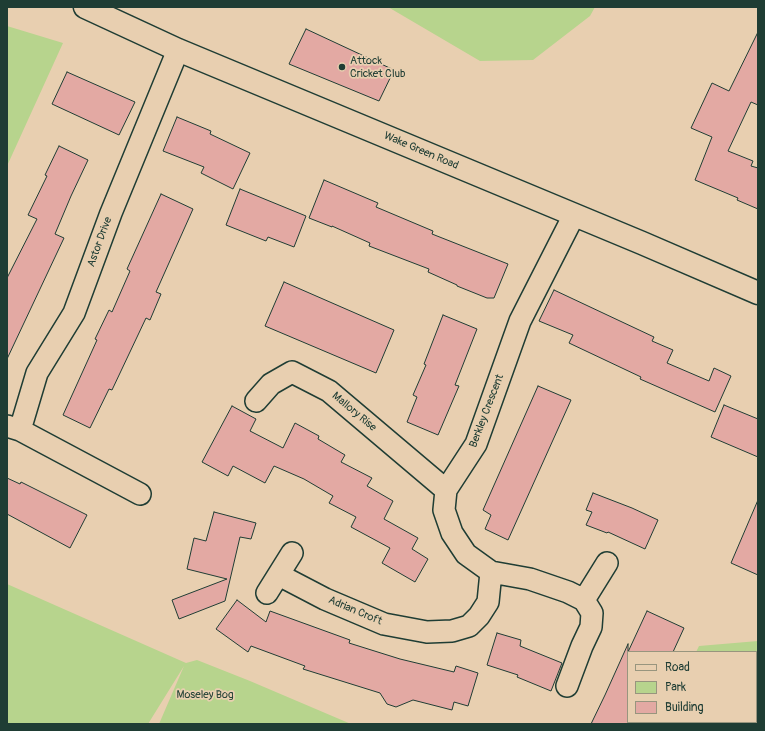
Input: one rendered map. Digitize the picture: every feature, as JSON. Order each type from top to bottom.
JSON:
[{"type":"street","name":"Wake Green Road","points":[[85,7],[178,50],[650,246],[758,293]]},
{"type":"street","name":"Astor Drive","points":[[140,494],[13,428],[37,373],[74,313],[111,213],[178,50]]},
{"type":"street","name":"Berkley Crescent","points":[[574,215],[520,321],[476,444],[446,490],[444,510],[452,533],[466,554],[491,572],[530,579],[568,592],[584,600]]},
{"type":"street","name":"Mallory Rise","points":[[256,401],[271,384],[292,372],[329,391],[446,490]]},
{"type":"street","points":[[267,594],[292,553]]},
{"type":"street","points":[[566,686],[582,646],[592,627],[592,613],[584,600],[607,562]]},
{"type":"street","name":"Adrian Croft","points":[[279,575],[326,599],[384,624],[428,632],[452,631],[469,626],[479,616],[488,602],[491,572]]},
{"type":"green space","points":[[388,7],[595,7],[590,16],[533,60],[480,61]]},
{"type":"green space","points":[[7,26],[63,43],[7,166]]},
{"type":"green space","name":"Moseley Bog","points":[[7,584],[186,663],[197,660],[351,724],[159,724],[184,666],[148,724],[7,724]]},
{"type":"green space","points":[[758,641],[758,724],[667,724],[757,723],[757,651],[696,651],[699,646]]},
{"type":"building","name":"Attock Cricket Club","points":[[306,29],[394,70],[379,101],[289,64]]},
{"type":"building","points":[[758,32],[758,105],[751,102],[728,151],[753,161],[751,166],[758,168],[758,209],[737,200],[738,198],[695,180],[712,137],[691,128],[712,83],[729,91]]},
{"type":"building","points":[[67,72],[135,102],[119,135],[52,104]]},
{"type":"building","points":[[177,117],[211,131],[210,134],[250,153],[233,189],[201,173],[204,167],[163,151]]},
{"type":"building","points":[[59,146],[88,160],[55,234],[64,238],[7,359],[7,278],[37,219],[28,215],[47,176],[45,175]]},
{"type":"building","points":[[324,180],[378,203],[376,207],[433,231],[432,234],[508,264],[494,298],[487,298],[457,286],[428,272],[429,269],[369,246],[370,243],[332,226],[309,218]]},
{"type":"building","points":[[240,189],[306,216],[294,247],[268,237],[266,241],[226,225]]},
{"type":"building","points":[[161,194],[193,209],[156,292],[161,294],[150,320],[146,318],[112,390],[109,389],[90,428],[63,415],[97,340],[95,339],[109,310],[112,312],[130,271],[127,269]]},
{"type":"building","points":[[284,282],[394,330],[376,373],[265,326]]},
{"type":"building","points":[[554,290],[654,337],[652,341],[673,350],[667,363],[709,381],[714,368],[731,376],[715,412],[640,379],[641,377],[569,343],[573,335],[539,321]]},
{"type":"building","points":[[443,315],[477,329],[455,385],[459,386],[438,435],[407,422],[417,397],[413,395],[426,365],[424,364]]},
{"type":"building","points":[[538,386],[571,400],[508,540],[485,529],[491,515],[483,510]]},
{"type":"building","points":[[724,405],[758,419],[758,457],[711,437]]},
{"type":"building","points":[[232,406],[256,419],[250,431],[283,448],[295,423],[319,436],[318,439],[345,455],[341,462],[372,478],[367,486],[393,501],[384,519],[418,538],[412,549],[428,559],[415,582],[382,563],[390,548],[351,527],[356,517],[329,503],[333,496],[304,479],[274,466],[265,483],[233,466],[228,476],[202,462]]},
{"type":"building","points":[[7,478],[20,484],[21,482],[87,515],[70,548],[7,514]]},
{"type":"building","points":[[593,493],[658,520],[645,549],[608,532],[607,533],[586,525],[592,512],[586,510]]},
{"type":"building","points":[[758,500],[758,575],[731,563]]},
{"type":"building","points":[[214,512],[256,523],[251,539],[240,537],[225,601],[179,619],[172,600],[227,579],[187,569],[194,538],[206,541]]},
{"type":"building","points":[[237,600],[266,622],[270,611],[350,640],[349,643],[400,659],[454,672],[456,666],[478,673],[468,706],[454,702],[452,710],[413,700],[396,707],[387,704],[380,693],[303,669],[305,666],[251,646],[248,652],[216,629]]},
{"type":"building","points":[[647,611],[684,628],[673,651],[628,651]]},
{"type":"building","points":[[497,633],[521,640],[520,646],[562,663],[551,691],[517,677],[518,675],[487,665]]},
{"type":"building","points":[[628,644],[628,724],[591,724]]},
{"type":"place","name":"Attock Cricket Club","points":[[342,67]]}]
